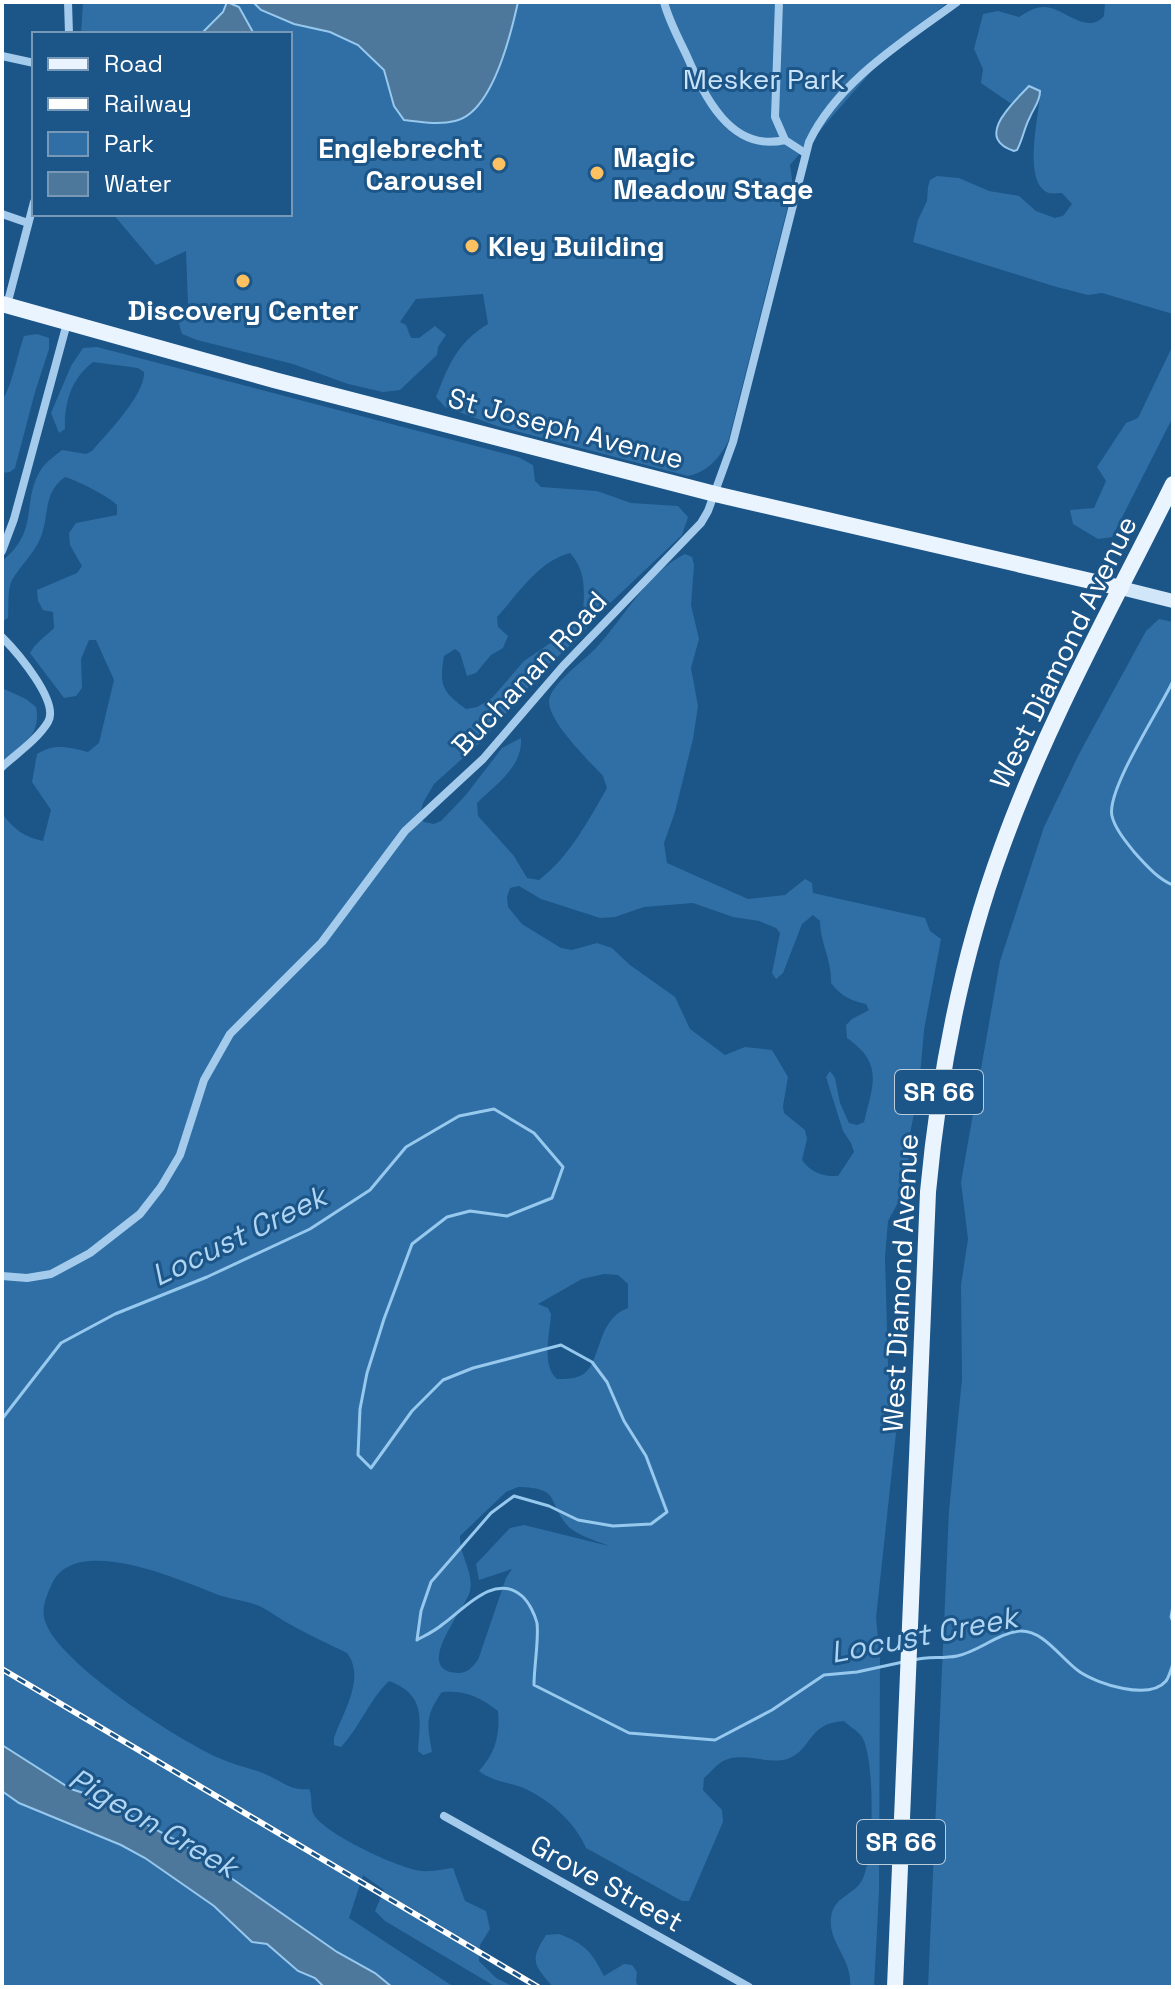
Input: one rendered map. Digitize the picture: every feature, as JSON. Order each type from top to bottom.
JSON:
[{"type":"main road","name":"St Joseph Avenue","points":[[4,305],[274,380],[715,494],[1121,588]]},
{"type":"main road","name":"West Diamond Avenue","points":[[895,1987],[928,1192],[937,1109],[951,1028],[969,950],[1007,834],[1034,767],[1173,484]]},
{"type":"main road","points":[[1121,588],[1173,601]]},
{"type":"street","points":[[68,2],[69,32]]},
{"type":"street","points":[[664,2],[700,88],[721,119],[742,136],[773,143],[785,140]]},
{"type":"street","points":[[779,2],[774,107],[785,140],[805,153]]},
{"type":"street","name":"Buchanan Road","points":[[2,1276],[27,1278],[51,1274],[90,1253],[140,1214],[180,1155],[204,1080],[230,1034],[322,942],[405,831],[493,748],[563,666],[701,523],[733,442],[805,153],[819,121],[838,96],[957,2]]},
{"type":"street","points":[[2,56],[32,63]]},
{"type":"street","points":[[4,305],[32,209]]},
{"type":"street","points":[[2,214],[28,223]]},
{"type":"street","points":[[2,551],[14,519],[67,323]]},
{"type":"street","points":[[2,637],[21,658],[47,698],[51,710],[49,720],[37,735],[2,767]]},
{"type":"street","name":"Grove Street","points":[[444,1816],[749,1987]]},
{"type":"green space","name":"Mesker Park","points":[[83,2],[948,2],[890,50],[790,165],[793,186],[728,442],[711,464],[701,472],[688,476],[497,426],[445,407],[436,397],[450,364],[461,347],[488,324],[483,294],[416,299],[400,322],[406,325],[411,338],[419,338],[435,326],[446,335],[437,355],[400,390],[383,392],[348,384],[293,364],[182,334],[175,310],[188,305],[186,251],[156,265],[115,216],[292,216],[292,32],[81,32]]},
{"type":"green space","points":[[1105,2],[1173,2],[1173,314],[1102,293],[1088,295],[1053,286],[913,242],[927,201],[930,180],[937,176],[959,178],[989,191],[1019,196],[1036,211],[1055,218],[1063,216],[1072,204],[1062,193],[1049,193],[1041,187],[1036,176],[1034,147],[1040,91],[1023,92],[1017,101],[1010,103],[981,83],[983,69],[974,49],[983,14],[998,11],[1019,17],[1044,7],[1090,23],[1104,16]]},
{"type":"green space","points":[[37,334],[49,338],[49,349],[15,468],[2,473],[2,400],[24,336]]},
{"type":"green space","points":[[1173,345],[1173,417],[1112,537],[1098,539],[1073,524],[1070,510],[1094,508],[1106,481],[1097,467],[1126,423],[1138,418]]},
{"type":"green space","points":[[97,347],[518,457],[533,465],[535,481],[541,487],[597,491],[631,503],[678,506],[688,517],[682,535],[545,668],[482,741],[434,784],[423,803],[420,816],[424,822],[434,824],[441,821],[502,748],[521,738],[513,766],[477,803],[478,816],[514,856],[527,878],[539,880],[550,871],[578,837],[607,788],[603,776],[555,720],[549,702],[551,695],[607,636],[648,583],[685,554],[692,557],[694,565],[691,605],[699,639],[691,668],[698,706],[675,812],[664,843],[667,863],[748,899],[785,895],[805,879],[812,883],[813,893],[925,918],[930,931],[941,939],[924,1030],[919,1088],[909,1139],[910,1153],[900,1199],[888,1221],[885,1257],[888,1366],[896,1433],[876,1618],[880,1660],[879,1892],[874,1987],[850,1987],[848,1968],[831,1927],[835,1905],[857,1887],[866,1871],[871,1833],[871,1786],[866,1748],[862,1737],[844,1721],[823,1727],[801,1750],[787,1759],[731,1758],[720,1763],[704,1778],[703,1790],[722,1810],[723,1822],[689,1901],[682,1901],[586,1848],[568,1820],[541,1798],[479,1771],[493,1750],[498,1711],[478,1698],[465,1693],[442,1692],[429,1720],[432,1752],[423,1755],[418,1751],[419,1718],[415,1701],[409,1693],[389,1681],[341,1747],[334,1745],[354,1684],[352,1663],[347,1653],[257,1605],[221,1596],[153,1571],[102,1561],[80,1562],[63,1570],[47,1594],[44,1617],[55,1638],[72,1658],[149,1718],[200,1749],[291,1787],[309,1789],[313,1813],[330,1830],[345,1839],[412,1869],[453,1868],[465,1901],[486,1911],[490,1929],[480,1945],[479,1961],[496,1978],[514,1987],[496,1987],[385,1921],[375,1911],[384,1890],[363,1875],[349,1918],[454,1987],[392,1987],[181,1843],[96,1797],[71,1789],[2,1745],[2,813],[20,832],[43,841],[51,810],[32,782],[37,754],[56,747],[88,752],[99,743],[114,680],[96,640],[89,640],[81,659],[82,688],[76,696],[64,698],[30,653],[54,628],[53,612],[43,610],[37,590],[77,573],[82,566],[70,545],[69,533],[76,523],[117,515],[117,505],[100,493],[65,477],[58,483],[50,498],[40,539],[12,580],[8,618],[2,622],[2,561],[22,538],[32,492],[42,468],[62,450],[86,454],[92,451],[124,413],[143,381],[144,372],[138,368],[93,362],[75,383],[66,409],[65,429],[59,433],[51,413],[71,366],[83,348]],"holes":[[[570,553],[579,567],[583,582],[583,615],[562,635],[524,661],[492,698],[477,707],[466,709],[444,687],[444,656],[455,649],[460,653],[467,676],[476,673],[491,655],[503,648],[508,636],[498,627],[497,617],[530,579],[559,557]],[[519,886],[541,899],[600,918],[615,917],[644,907],[693,903],[733,917],[759,921],[780,933],[772,973],[776,979],[783,973],[802,924],[813,915],[820,921],[831,983],[846,997],[866,1004],[869,1010],[846,1025],[847,1038],[867,1057],[873,1076],[864,1122],[857,1125],[849,1123],[840,1103],[835,1078],[830,1071],[826,1077],[843,1131],[854,1152],[838,1176],[818,1173],[802,1160],[807,1139],[805,1130],[784,1113],[788,1077],[772,1050],[745,1047],[725,1055],[690,1029],[675,997],[612,948],[597,943],[572,950],[561,948],[522,924],[508,907],[510,888]],[[604,1274],[618,1275],[628,1284],[628,1308],[610,1322],[588,1369],[576,1377],[557,1379],[548,1358],[551,1314],[548,1308],[538,1304],[582,1279]],[[518,1487],[547,1493],[568,1526],[609,1546],[524,1525],[510,1528],[476,1564],[479,1580],[512,1569],[506,1578],[478,1660],[464,1672],[445,1670],[439,1662],[440,1650],[467,1599],[471,1584],[460,1536],[506,1492]]]},
{"type":"green space","points":[[1159,619],[1173,622],[1173,1987],[928,1987],[949,1511],[962,1379],[961,1285],[968,1239],[961,1182],[1000,961],[1044,827],[1079,754],[1146,631]]},
{"type":"green space","points":[[2,688],[36,707],[37,717],[33,734],[2,767]]},
{"type":"green space","points":[[2,1791],[19,1803],[145,1858],[214,1906],[252,1942],[267,1944],[298,1971],[315,1978],[324,1987],[2,1987]]},
{"type":"green space","points":[[559,1934],[586,1949],[604,1976],[624,1964],[632,1965],[637,1972],[638,1987],[553,1987],[538,1968],[536,1957],[546,1935]]},
{"type":"water","points":[[227,2],[239,7],[253,32],[203,32],[223,12]]},
{"type":"water","points":[[253,2],[518,2],[498,70],[479,104],[468,115],[455,121],[436,123],[404,120],[394,106],[384,70],[358,45],[330,32],[294,24],[261,10]]},
{"type":"water","points":[[1029,86],[1040,91],[1039,98],[1014,151],[1002,145],[997,138],[997,129],[1007,110]]},
{"type":"water","points":[[2,1745],[71,1789],[96,1797],[181,1843],[392,1987],[324,1987],[315,1978],[298,1971],[267,1944],[252,1942],[214,1906],[145,1858],[19,1803],[2,1791]]},
{"type":"waterway","name":"Locust Creek","points":[[1173,681],[1125,769],[1112,804],[1112,816],[1118,831],[1157,875],[1173,885]]},
{"type":"waterway","name":"Locust Creek","points":[[2,1419],[61,1343],[115,1314],[207,1277],[310,1229],[370,1190],[406,1147],[459,1116],[494,1109],[534,1133],[563,1167],[552,1198],[507,1216],[470,1211],[447,1217],[412,1244],[367,1373],[360,1409],[358,1455],[371,1468],[412,1411],[443,1380],[473,1368],[561,1345],[592,1362],[607,1382],[624,1421],[646,1456],[667,1512],[651,1524],[613,1526],[578,1520],[549,1506],[514,1496],[491,1513],[431,1582],[421,1611],[417,1640],[437,1629],[480,1595],[501,1588],[512,1590],[527,1602],[537,1623],[534,1685],[629,1733],[715,1740],[772,1710],[824,1675],[903,1662]]},
{"type":"waterway","name":"Locust Creek","points":[[1173,1606],[1173,1622]]},
{"type":"waterway","name":"Locust Creek","points":[[914,1660],[965,1654],[1004,1635],[1020,1631],[1045,1640],[1088,1677],[1123,1688],[1148,1690],[1158,1687],[1166,1681],[1173,1664]]},
{"type":"railway","points":[[2,1669],[538,1987]]},
{"type":"place","name":"Englebrecht Carousel","points":[[499,164]]},
{"type":"place","name":"Magic Meadow Stage","points":[[597,173]]},
{"type":"place","name":"Kley Building","points":[[472,246]]},
{"type":"place","name":"Discovery Center","points":[[243,281]]},
{"type":"water label","name":"Pigeon Creek","points":[[153,1823]]}]
